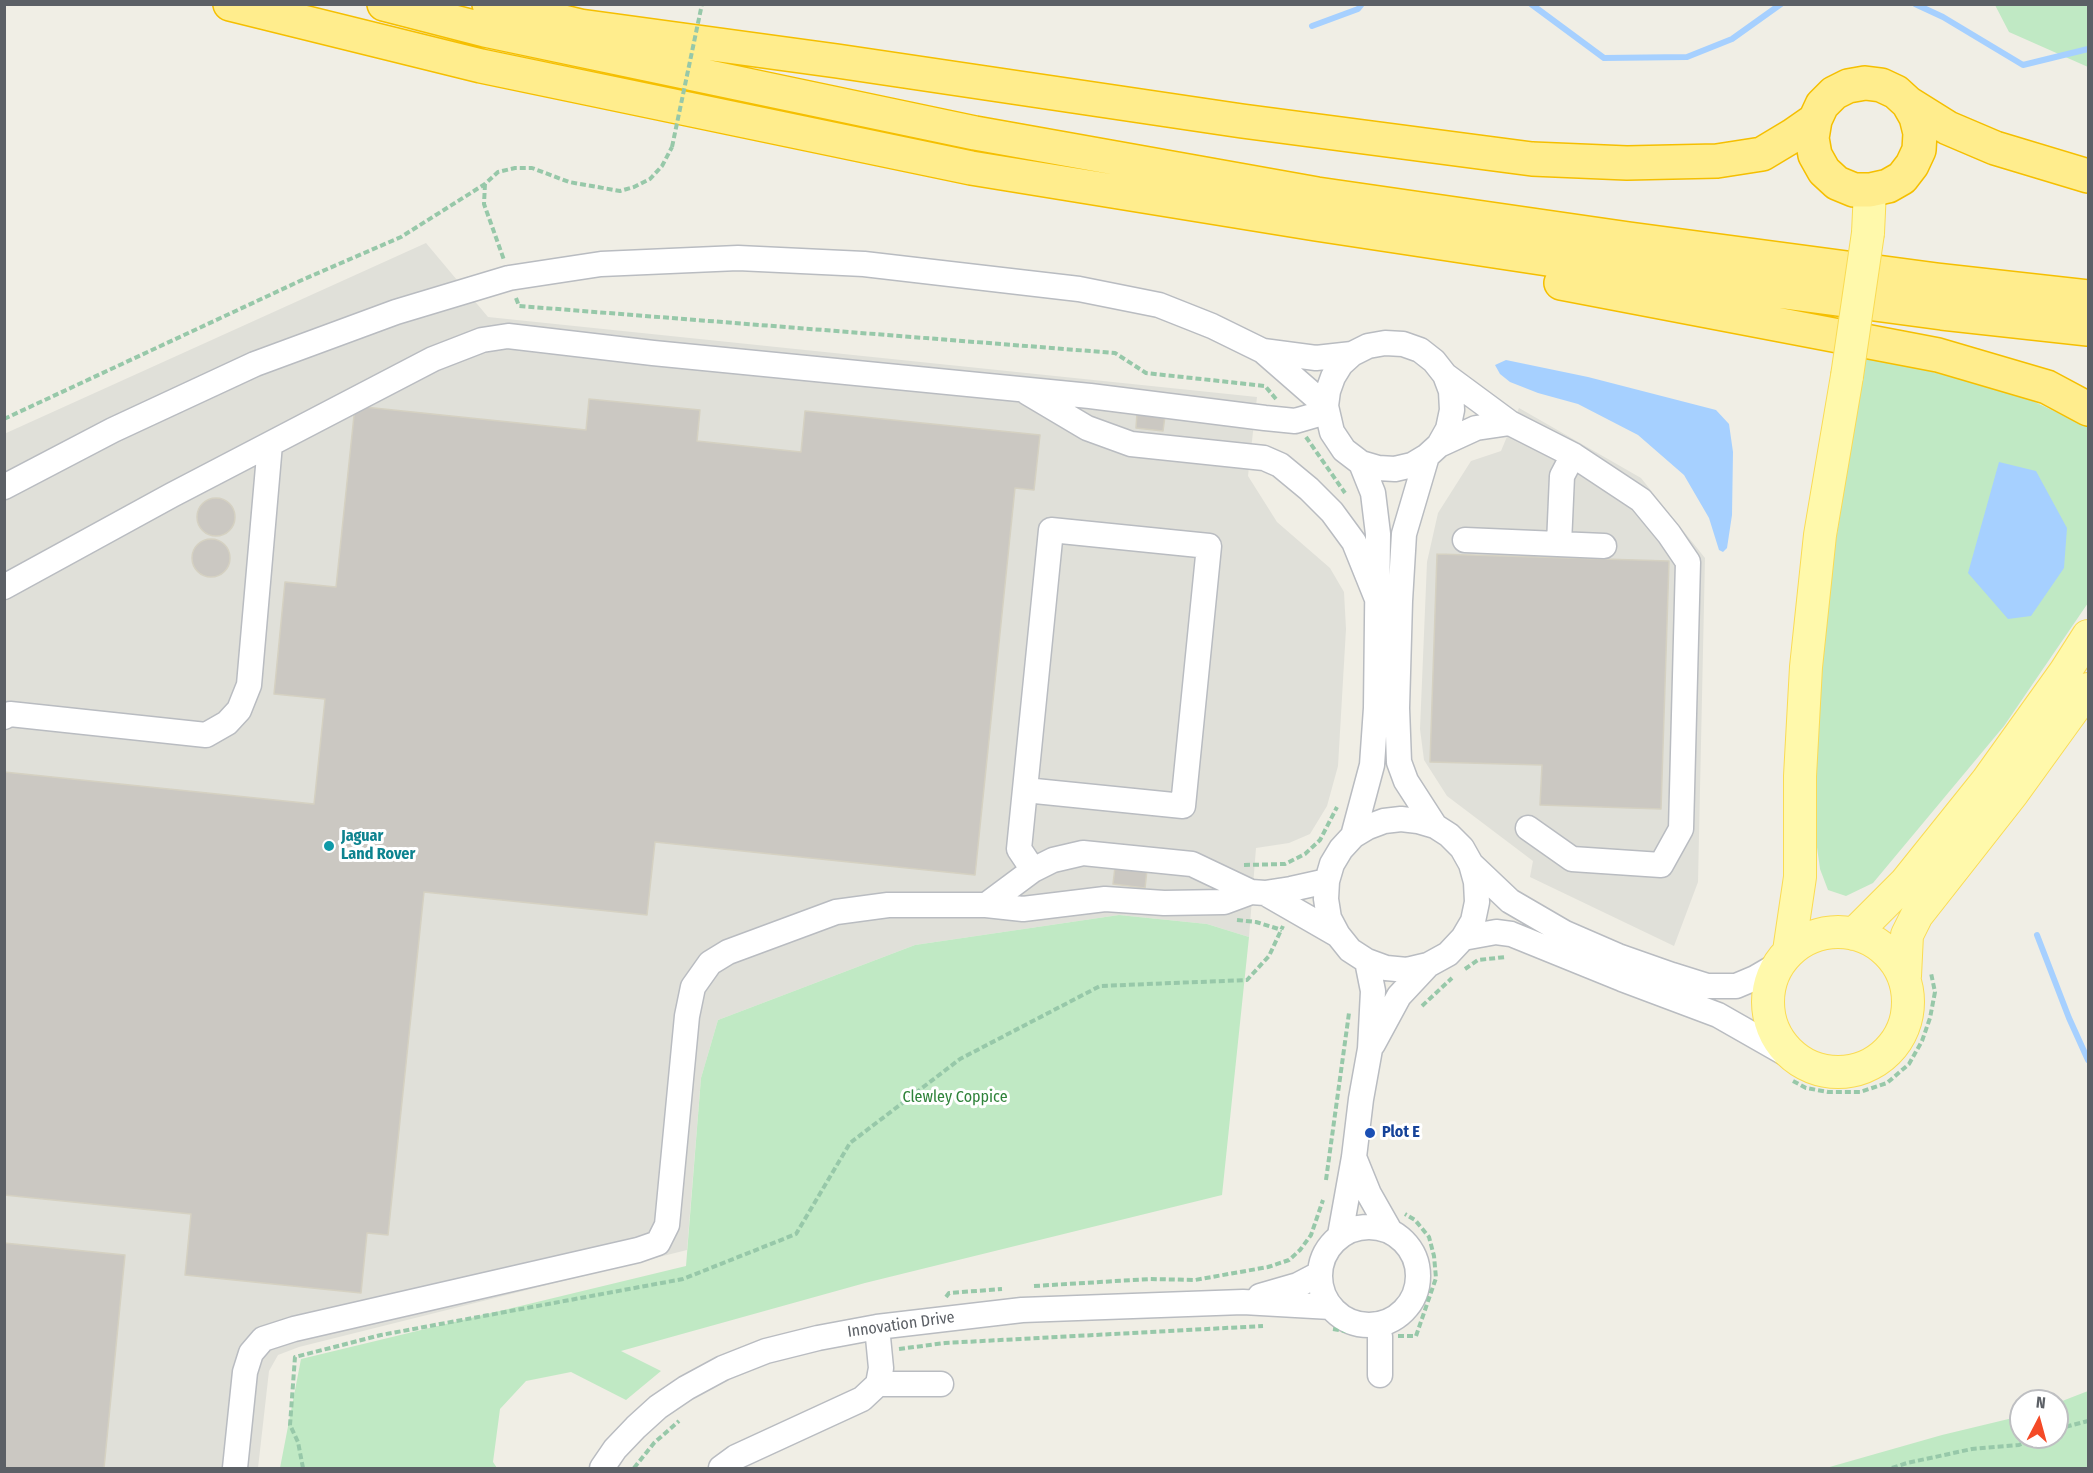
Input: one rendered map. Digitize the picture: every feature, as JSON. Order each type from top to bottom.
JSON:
[{"type":"highway","points":[[230,4],[481,66],[971,168],[1316,224],[1643,273],[1942,313],[2088,329]]},
{"type":"highway","points":[[384,4],[485,30],[975,133],[1317,194],[1724,252],[2088,297]]},
{"type":"highway","points":[[489,4],[580,26],[1254,123],[1532,159],[1627,163],[1717,161],[1762,154],[1815,120]]},
{"type":"highway","points":[[1908,103],[1916,117],[1920,133],[1918,150],[1912,165],[1902,178],[1888,186],[1870,190],[1854,190],[1837,183],[1824,171],[1815,155],[1812,138],[1815,120],[1822,105],[1834,93],[1848,86],[1865,83],[1881,85],[1896,92],[1908,103],[1948,128],[1995,148],[2088,176]]},
{"type":"highway","points":[[1316,224],[1494,270],[1938,355],[2047,387],[2088,409]]},
{"type":"main road","points":[[1870,190],[1868,233],[1820,535],[1806,666],[1800,776],[1800,878],[1784,957],[1772,978],[1767,1000],[1770,1023],[1781,1044],[1797,1060],[1816,1070],[1838,1073],[1859,1070],[1879,1061],[1894,1046],[1905,1027],[1909,1006],[1905,976],[1907,934],[1917,915],[2012,794],[2088,689]]},
{"type":"main road","points":[[1784,957],[1813,937],[1847,933],[1906,882],[1987,781],[2088,636]]},
{"type":"main road","points":[[1800,878],[1815,910],[1847,933],[1879,945],[1889,954],[1905,976]]},
{"type":"street","points":[[4,487],[113,430],[255,364],[396,312],[509,278],[602,264],[738,258],[864,264],[1080,289],[1159,305],[1212,326],[1263,351],[1326,409]]},
{"type":"street","points":[[4,587],[434,359],[482,340],[508,336],[653,353],[1090,396],[1221,414],[1295,421],[1326,409]]},
{"type":"street","points":[[1435,826],[1406,781],[1399,762],[1397,708],[1400,601],[1404,534],[1433,451],[1448,429],[1452,410],[1451,391],[1434,361],[1420,350],[1403,344],[1385,343],[1368,346],[1352,354],[1341,364],[1328,391],[1326,409],[1332,432],[1344,450],[1361,463],[1378,468],[1395,469],[1412,465],[1433,451],[1476,428],[1510,423]]},
{"type":"street","points":[[1263,351],[1316,358],[1352,354]]},
{"type":"street","points":[[1444,375],[1510,423],[1573,455],[1641,500],[1688,562],[1681,829],[1661,865],[1572,859],[1528,828]]},
{"type":"street","points":[[1021,389],[1087,428],[1131,444],[1264,458],[1280,465],[1332,512],[1354,542],[1377,599]]},
{"type":"street","points":[[4,717],[10,714],[206,735],[227,723],[239,710],[249,685],[270,444]]},
{"type":"street","points":[[1559,544],[1562,476],[1573,455]]},
{"type":"street","points":[[1353,836],[1372,765],[1376,708],[1378,534],[1373,493],[1361,463]]},
{"type":"street","points":[[1025,790],[1183,806],[1209,546],[1051,530],[1019,849],[1033,870]]},
{"type":"street","points":[[1465,540],[1604,546]]},
{"type":"street","points":[[1401,819],[1435,826],[1462,848],[1471,864],[1476,882],[1477,902],[1473,921],[1463,938],[1448,954],[1428,965],[1407,970],[1386,968],[1367,962],[1350,950],[1338,935],[1329,918],[1326,900],[1327,881],[1332,864],[1341,849],[1353,836],[1384,821],[1401,819]]},
{"type":"street","points":[[986,905],[1033,870],[1053,860],[1083,853],[1192,864],[1258,892],[1338,935]]},
{"type":"street","points":[[1471,864],[1510,901],[1565,933],[1618,956],[1707,986],[1736,986],[1755,978],[1784,957]]},
{"type":"street","points":[[1287,909],[1327,881]]},
{"type":"street","points":[[235,1468],[245,1372],[250,1353],[263,1339],[294,1329],[616,1255],[658,1243],[667,1225],[687,1016],[693,987],[710,963],[729,952],[836,912],[888,905],[986,905],[1023,909],[1105,899],[1164,903],[1224,902],[1258,892]]},
{"type":"street","points":[[1463,938],[1496,932],[1511,934],[1718,1015],[1797,1060]]},
{"type":"street","points":[[1340,1235],[1354,1157],[1360,1099],[1370,1049],[1373,991],[1367,962]]},
{"type":"street","points":[[1370,1049],[1399,996],[1428,965]]},
{"type":"street","points":[[1354,1157],[1369,1194],[1390,1231]]},
{"type":"street","points":[[1364,1226],[1377,1227],[1390,1231],[1403,1239],[1412,1252],[1418,1266],[1418,1282],[1414,1297],[1405,1310],[1393,1319],[1378,1324],[1360,1324],[1344,1318],[1330,1307],[1320,1286],[1319,1274],[1322,1259],[1329,1246],[1340,1235],[1364,1226]]},
{"type":"street","name":"Innovation Drive","points":[[1243,1302],[1298,1285],[1319,1274]]},
{"type":"street","name":"Innovation Drive","points":[[602,1468],[615,1449],[658,1407],[686,1388],[723,1368],[766,1351],[818,1338],[877,1327],[1022,1310],[1243,1302],[1330,1307]]},
{"type":"street","points":[[1378,1324],[1380,1375]]},
{"type":"street","points":[[721,1468],[736,1457],[862,1399],[878,1384],[881,1368],[877,1327]]},
{"type":"street","points":[[878,1384],[941,1384]]},
{"type":"path","points":[[4,419],[302,280],[401,237],[484,184],[498,172],[515,168],[532,168],[569,182],[620,191],[650,179],[662,166],[672,147],[702,4]]},
{"type":"path","points":[[484,184],[484,204],[519,306],[1115,353],[1146,373],[1265,386],[1295,421],[1349,499],[1332,512]]},
{"type":"path","points":[[1236,865],[1285,864],[1305,854],[1320,840],[1338,805]]},
{"type":"path","points":[[1285,864],[1289,932]]},
{"type":"path","points":[[1224,902],[1229,919],[1256,922],[1287,909]]},
{"type":"path","points":[[303,1468],[298,1442],[290,1425],[295,1357],[381,1335],[683,1279],[796,1234],[850,1143],[960,1059],[1100,986],[1247,980],[1269,956],[1287,909]]},
{"type":"path","points":[[1325,1186],[1350,1004]]},
{"type":"path","points":[[1029,1287],[1150,1279],[1195,1280],[1268,1267],[1289,1260],[1300,1250],[1311,1235],[1324,1197]]},
{"type":"path","points":[[940,1304],[949,1293],[1006,1288]]},
{"type":"path","points":[[2069,1426],[2088,1421]]},
{"type":"path","points":[[1892,1468],[1972,1449],[2009,1445]]},
{"type":"shaded area","points":[[426,243],[488,317],[1257,397],[1248,476],[1277,522],[1330,568],[1344,592],[1346,629],[1338,766],[1327,806],[1310,834],[1289,843],[1256,848],[1249,937],[1207,924],[1119,915],[915,945],[718,1020],[701,1078],[687,1250],[299,1347],[278,1355],[269,1371],[258,1468],[5,1468],[4,434]]},
{"type":"shaded area","points":[[1519,408],[1641,478],[1705,558],[1698,882],[1674,946],[1530,877],[1533,861],[1447,796],[1424,760],[1420,729],[1427,562],[1438,513],[1471,461],[1501,451]]},
{"type":"green space","points":[[1995,5],[2088,5],[2088,67],[2009,32]]},
{"type":"green space","points":[[1866,355],[1992,387],[2035,402],[2088,427],[2088,603],[2004,726],[1873,883],[1846,896],[1828,890],[1820,869],[1815,833],[1817,717],[1835,546]]},
{"type":"green space","name":"Clewley Coppice","points":[[1119,915],[1207,924],[1249,937],[1222,1195],[865,1283],[621,1351],[661,1371],[626,1400],[571,1372],[526,1381],[500,1409],[493,1462],[497,1468],[280,1468],[301,1359],[686,1266],[701,1078],[718,1020],[915,945]]},
{"type":"green space","points":[[2088,1391],[2088,1468],[1826,1468],[1942,1435],[2009,1419],[2009,1449],[2069,1449],[2069,1398]]},
{"type":"water","points":[[1506,360],[1588,377],[1716,410],[1729,424],[1733,452],[1732,515],[1727,548],[1723,552],[1719,550],[1709,518],[1684,475],[1638,435],[1578,404],[1538,393],[1510,382],[1500,374],[1495,365]]},
{"type":"water","points":[[1999,462],[2036,471],[2067,528],[2064,568],[2031,616],[2008,619],[1968,573]]},
{"type":"building","name":"Jaguar Land Rover","points":[[589,399],[700,410],[697,441],[801,452],[805,411],[1040,435],[1034,490],[1015,488],[975,875],[655,842],[647,915],[424,892],[388,1235],[367,1233],[361,1293],[185,1275],[191,1214],[4,1195],[4,772],[314,804],[325,699],[274,694],[285,582],[336,587],[355,406],[586,430]]},
{"type":"building","points":[[1137,413],[1165,416],[1163,431],[1136,428]]},
{"type":"building","points":[[216,498],[229,504],[235,517],[229,530],[216,536],[203,530],[197,517],[203,504]]},
{"type":"building","points":[[211,539],[224,545],[230,558],[224,571],[211,577],[198,571],[192,558],[198,545]]},
{"type":"building","points":[[1437,554],[1669,561],[1661,809],[1540,805],[1542,765],[1430,762]]},
{"type":"building","points":[[1115,867],[1147,870],[1145,888],[1113,884]]},
{"type":"building","points":[[4,1243],[125,1255],[104,1468],[4,1468]]},
{"type":"waterway","points":[[1312,26],[1358,9],[1362,4]]},
{"type":"waterway","points":[[1531,4],[1604,58],[1687,57],[1732,39],[1781,4]]},
{"type":"waterway","points":[[1915,4],[1943,17],[2023,65],[2088,49]]},
{"type":"waterway","points":[[2037,935],[2088,1060]]},
{"type":"place","name":"Jaguar Land Rover","points":[[329,846]]},
{"type":"place","name":"Plot E","points":[[1370,1133]]}]
